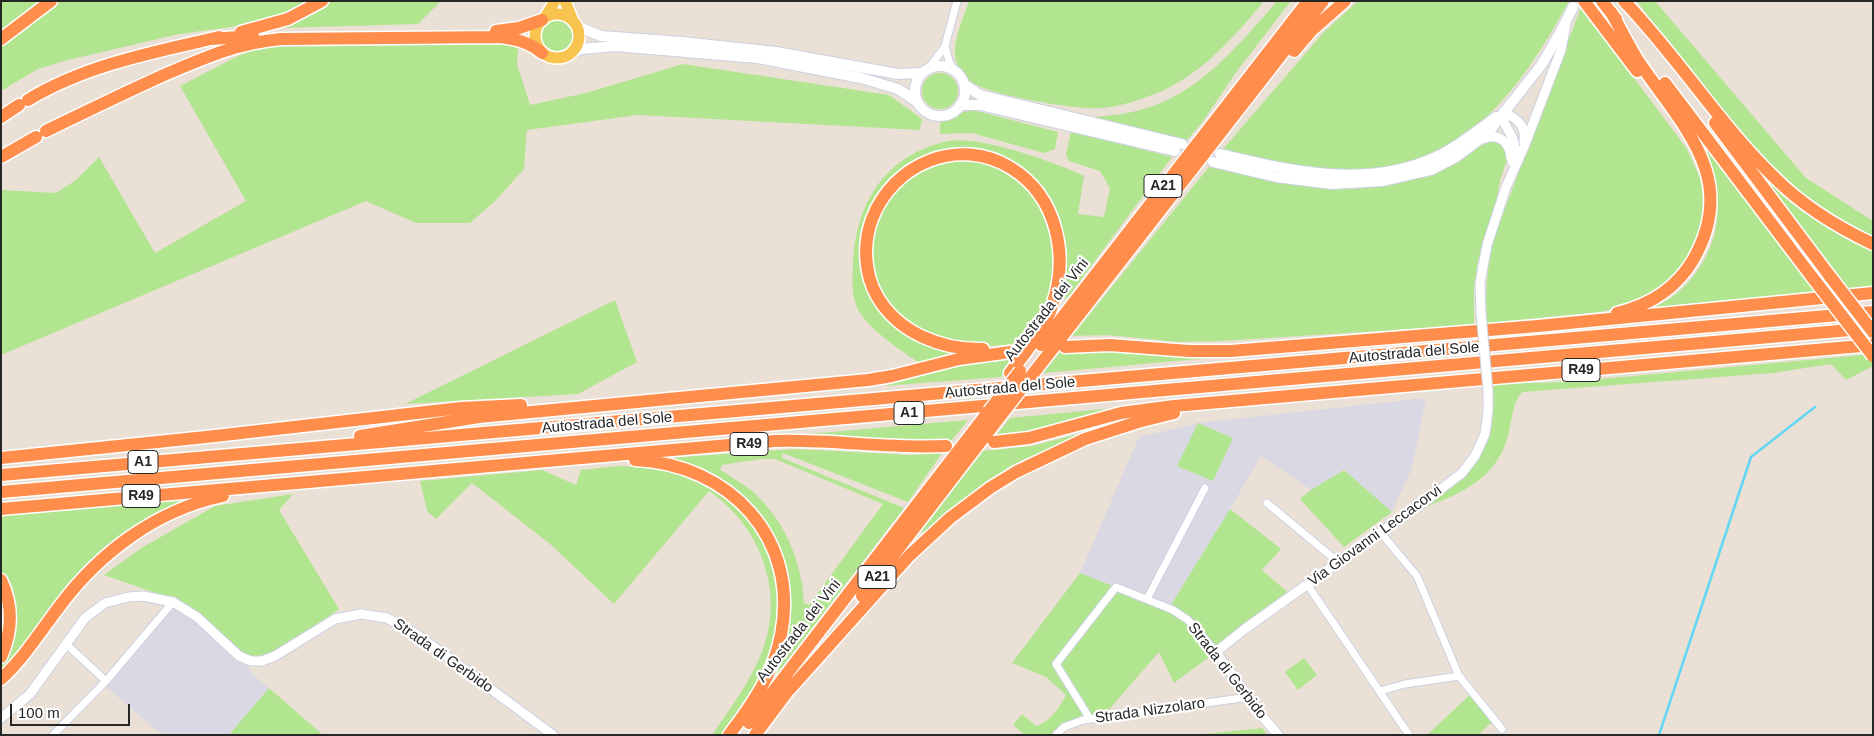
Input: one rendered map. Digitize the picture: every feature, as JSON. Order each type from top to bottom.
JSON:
[{"type":"highway","points":[[1,39],[51,1]]},
{"type":"highway","points":[[1,116],[23,102],[62,83],[110,64],[156,50],[211,39],[288,19],[322,1]]},
{"type":"highway","name":"Autostrada dei Vini","points":[[1015,372],[1308,1]]},
{"type":"highway","name":"Autostrada dei Vini","points":[[740,735],[990,417],[1036,370],[1322,1]]},
{"type":"highway","points":[[1186,176],[1244,114],[1311,31],[1346,1]]},
{"type":"highway","points":[[1602,1],[1873,356]]},
{"type":"highway","points":[[1624,1],[1651,29],[1707,101],[1776,179],[1828,220],[1873,244]]},
{"type":"highway","points":[[1624,1],[1657,49],[1873,330]]},
{"type":"highway","points":[[1578,4],[1678,126],[1692,148],[1702,169],[1707,189],[1707,222]]},
{"type":"highway","points":[[1538,326],[1619,312],[1645,304],[1664,293],[1678,281],[1689,266],[1703,238],[1707,222],[1710,189],[1706,168],[1700,152],[1660,89],[1638,59],[1611,12]]},
{"type":"highway","points":[[211,39],[284,33],[501,31],[519,28],[543,19]]},
{"type":"highway","points":[[1,157],[41,134],[143,84],[213,54],[251,42],[281,39],[500,37],[522,41],[536,47],[542,53]]},
{"type":"highway","points":[[284,450],[458,420],[868,380],[959,359],[1019,349],[976,350],[938,342],[922,336],[892,317],[875,292],[869,274],[866,248],[867,234],[881,198],[898,178],[910,170],[934,158],[957,155],[978,156],[1000,163],[1012,168],[1032,186],[1047,207],[1058,234],[1060,248],[1059,280],[1047,319],[990,417]]},
{"type":"highway","points":[[1065,347],[1110,344],[1189,351],[1231,351],[1538,326],[1873,294]]},
{"type":"highway","name":"Autostrada del Sole","points":[[1,475],[1873,312]]},
{"type":"highway","name":"Autostrada del Sole","points":[[1,492],[1873,330]]},
{"type":"highway","name":"R49","points":[[994,442],[1029,438],[1121,414],[1155,408],[1873,345]]},
{"type":"highway","points":[[790,689],[845,629],[865,603],[929,537],[984,493],[1016,472],[1085,439],[1138,422],[1192,410],[1249,404],[1290,396]]},
{"type":"highway","points":[[1,458],[461,408],[661,399]]},
{"type":"highway","name":"Autostrada dei Vini","points":[[755,735],[990,417]]},
{"type":"highway","name":"R49","points":[[1,509],[775,441],[817,441],[897,447],[946,446]]},
{"type":"highway","points":[[552,462],[638,460],[658,462],[686,469],[715,482],[728,491],[759,522],[773,547],[780,569],[784,609],[781,635],[772,665],[757,698],[729,735]]},
{"type":"highway","points":[[1,679],[26,653],[75,587],[93,567],[123,542],[162,518],[197,503],[237,492],[282,485]]},
{"type":"highway","points":[[1,580],[7,598],[10,622],[6,646],[1,656]]},
{"type":"main road","points":[[554,1],[537,26],[535,40],[542,53],[550,57],[567,56],[581,49],[615,46],[758,58],[861,78],[898,89],[916,101],[928,113],[938,116],[948,114],[960,105],[964,99],[965,85]]},
{"type":"main road","points":[[565,1],[578,31],[578,42],[574,50],[567,56]]},
{"type":"main road","points":[[1503,112],[1440,155],[1386,172],[1355,175],[1315,174],[1216,158],[1292,180],[1332,184],[1367,183],[1432,170],[1456,157],[1488,133],[1542,64],[1578,4]]},
{"type":"main road","points":[[543,19],[556,14],[565,16],[574,23],[601,36],[776,52],[890,73],[904,75],[921,74]]},
{"type":"main road","points":[[916,101],[914,86],[921,74],[930,67],[945,66],[958,72],[965,85],[980,95],[1179,148],[980,105],[960,105]]},
{"type":"street","points":[[930,67],[945,46],[957,1]]},
{"type":"street","name":"Via Giovanni Leccacorvi","points":[[1216,652],[1307,584],[1432,496],[1469,465],[1475,456],[1484,434],[1488,411],[1481,313],[1480,283],[1483,264],[1506,187],[1524,147],[1561,50],[1567,20]]},
{"type":"street","points":[[945,46],[952,68]]},
{"type":"street","points":[[1503,112],[1520,120],[1525,136],[1524,147]]},
{"type":"street","points":[[1503,112],[1504,123],[1513,136],[1515,148],[1508,175]]},
{"type":"street","points":[[1479,140],[1493,136],[1505,142],[1511,155],[1506,187]]},
{"type":"street","points":[[1147,599],[1205,488]]},
{"type":"street","points":[[1267,503],[1338,562]]},
{"type":"street","points":[[1380,532],[1416,576],[1459,676],[1502,729]]},
{"type":"street","points":[[1307,584],[1409,735]]},
{"type":"street","name":"Strada di Gerbido","points":[[1090,719],[1056,664],[1116,587],[1173,610],[1188,620],[1216,652],[1278,735]]},
{"type":"street","points":[[1,718],[30,694],[85,618],[105,604],[128,597],[142,596],[173,602],[106,681],[53,735]]},
{"type":"street","name":"Strada di Gerbido","points":[[173,602],[197,617],[239,656],[252,661],[262,661],[275,656],[335,619],[360,614],[387,618],[418,635],[553,735]]},
{"type":"street","points":[[66,644],[106,681]]},
{"type":"street","points":[[1380,691],[1405,684],[1459,676]]},
{"type":"street","name":"Strada Nizzolaro","points":[[1056,735],[1064,727],[1090,719],[1249,697]]},
{"type":"shaded area","points":[[1426,398],[1412,468],[1392,512],[1344,470],[1311,490],[1261,456],[1169,608],[1080,573],[1139,437],[1198,423]]},
{"type":"shaded area","points":[[173,599],[239,656],[256,677],[269,688],[229,735],[162,735],[106,687]]},
{"type":"green space","points":[[1,1],[45,1],[1,34]]},
{"type":"green space","points":[[57,1],[318,1],[303,9],[254,24],[179,34],[64,61],[38,69],[1,91],[1,44],[47,11]]},
{"type":"green space","points":[[332,1],[441,1],[418,24],[281,28],[315,12]]},
{"type":"green space","points":[[969,1],[1264,1],[1218,52],[1192,74],[1162,91],[1134,101],[1111,107],[1093,108],[1057,105],[1015,97],[981,87],[969,81],[957,64],[955,48],[958,32]]},
{"type":"green space","points":[[1277,1],[1291,1],[1237,71],[1201,124],[1185,142],[1094,120],[1094,117],[1117,115],[1161,103],[1199,81],[1232,51]]},
{"type":"green space","points":[[1358,1],[1569,1],[1526,72],[1490,114],[1469,132],[1446,147],[1421,159],[1387,168],[1334,170],[1275,163],[1223,149],[1324,32]]},
{"type":"green space","points":[[1637,1],[1655,1],[1806,178],[1873,221],[1873,239],[1857,232],[1803,197],[1761,158],[1681,62]]},
{"type":"green space","points":[[1581,7],[1687,149],[1700,178],[1703,195],[1704,213],[1700,233],[1683,268],[1661,290],[1619,308],[1600,312],[1487,323],[1487,280],[1494,238]]},
{"type":"green space","points":[[557,18],[569,23],[574,35],[569,47],[557,52],[545,47],[540,35],[545,23]]},
{"type":"green space","points":[[507,44],[518,48],[517,64],[530,105],[586,93],[683,64],[889,95],[922,119],[920,130],[638,115],[527,130],[524,169],[496,200],[470,223],[416,223],[366,201],[1,355],[1,190],[56,193],[76,180],[99,157],[155,253],[246,201],[180,86],[238,56],[261,47]]},
{"type":"green space","points":[[940,73],[947,74],[953,78],[957,84],[957,98],[953,104],[947,108],[940,109],[933,108],[927,104],[923,98],[922,91],[923,84],[927,78],[933,74]]},
{"type":"green space","points":[[973,110],[1058,132],[1055,149],[1044,153],[972,133],[940,134],[940,123],[950,115]]},
{"type":"green space","points":[[1692,129],[1805,279],[1837,274],[1751,161],[1873,250],[1873,291],[1645,310],[1666,301],[1684,287],[1706,257],[1713,239],[1717,221],[1715,183],[1702,147]]},
{"type":"green space","points":[[1071,131],[1172,157],[1068,297],[1064,299],[1061,294],[1049,203],[984,152],[900,172],[863,245],[889,320],[909,337],[956,352],[959,355],[918,362],[895,346],[865,320],[857,307],[853,290],[852,278],[855,243],[867,202],[891,170],[907,157],[949,141],[962,140],[997,146],[1037,157],[1084,176],[1078,214],[1104,217],[1110,188],[1100,171],[1069,161],[1066,155]]},
{"type":"green space","points":[[1489,139],[1501,143],[1508,156],[1500,181],[1495,209],[1478,260],[1474,287],[1474,325],[1221,341],[1179,342],[1107,335],[1072,336],[1209,167],[1323,188],[1354,189],[1410,180]]},
{"type":"green space","points":[[959,159],[993,164],[1013,174],[1041,204],[1057,253],[1048,306],[1024,343],[992,346],[952,343],[909,326],[884,299],[874,275],[871,242],[881,210],[899,185],[926,167]]},
{"type":"green space","points":[[615,300],[637,362],[578,394],[405,404]]},
{"type":"green space","points":[[1095,350],[1210,358],[1043,373],[1061,351]]},
{"type":"green space","points":[[1873,354],[1873,366],[1846,380],[1831,364],[1773,373],[1522,392],[1514,407],[1508,436],[1495,464],[1462,491],[1420,509],[1468,472],[1478,459],[1486,445],[1491,429],[1493,384],[1567,382]]},
{"type":"green space","points":[[1016,357],[1001,377],[883,386],[983,360]]},
{"type":"green space","points":[[1136,406],[1041,431],[995,437],[1010,418]]},
{"type":"green space","points":[[968,420],[951,441],[919,444],[797,435]]},
{"type":"green space","points":[[1198,423],[1233,438],[1213,481],[1177,466]]},
{"type":"green space","points":[[1090,431],[1016,463],[982,486],[924,533],[921,532],[983,451],[1032,446]]},
{"type":"green space","points":[[795,449],[911,455],[942,453],[908,502],[783,453],[782,458],[904,508],[775,676],[781,652],[788,605],[754,510],[668,460],[669,458]],"holes":[[[761,459],[775,459],[883,504],[809,605],[804,603],[803,587],[795,556],[773,514],[752,491],[720,470],[722,465]]]},
{"type":"green space","points":[[619,466],[660,468],[708,484],[740,507],[769,550],[779,586],[778,623],[770,658],[742,710],[723,735],[712,735],[740,694],[758,661],[769,627],[771,604],[769,582],[754,540],[727,505],[709,491],[614,604],[550,544],[472,483],[436,519],[427,511],[420,481],[542,470],[576,485],[581,470]]},
{"type":"green space","points":[[1344,470],[1392,512],[1344,547],[1300,499]]},
{"type":"green space","points":[[293,494],[279,510],[339,609],[274,656],[252,661],[173,599],[104,575],[143,547],[215,506]]},
{"type":"green space","points":[[193,498],[125,537],[1,675],[1,666],[10,648],[7,583],[1,571],[1,513]]},
{"type":"green space","points":[[1230,509],[1281,549],[1262,570],[1292,596],[1174,683],[1159,652],[1106,713],[1081,718],[1053,735],[1025,735],[1013,725],[1022,714],[1036,726],[1045,722],[1054,714],[1066,695],[1046,677],[1012,663],[1080,573],[1169,608]]},
{"type":"green space","points":[[1304,658],[1317,675],[1298,690],[1285,672]]},
{"type":"green space","points":[[269,688],[323,735],[229,735]]},
{"type":"green space","points":[[1474,691],[1493,721],[1478,735],[1427,735]]},
{"type":"green space","points":[[1262,728],[1268,735],[1195,735]]},
{"type":"waterway","points":[[1659,735],[1751,457],[1815,407]]}]
